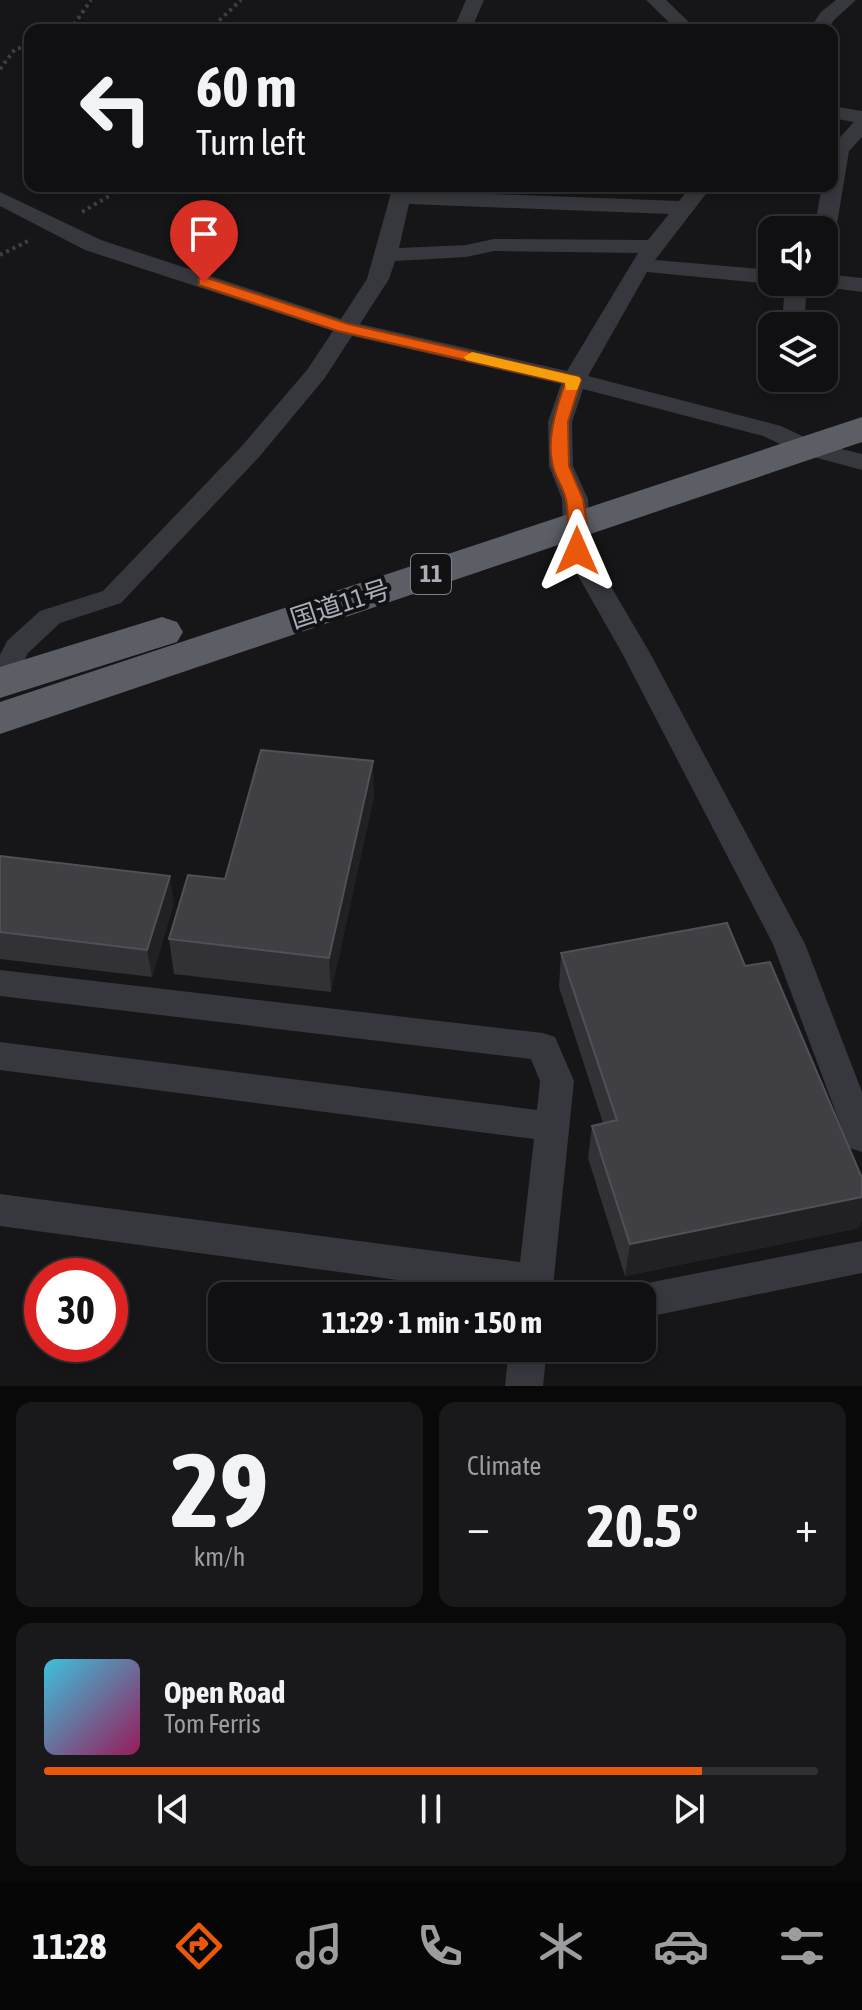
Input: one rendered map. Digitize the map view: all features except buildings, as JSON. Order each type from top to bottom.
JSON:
[{"type":"highway","name":"国道11号","points":[[0,718],[576,512],[772,431],[862,399]]},
{"type":"highway","name":"国道11号","points":[[0,683],[576,512],[808,448],[862,429]]},
{"type":"street","points":[[465,24],[475,0]]},
{"type":"street","points":[[655,0],[681,24]]},
{"type":"street","points":[[822,24],[847,0]]},
{"type":"street","points":[[838,113],[862,117]]},
{"type":"street","points":[[838,156],[839,150],[862,125]]},
{"type":"street","points":[[0,683],[17,648],[50,617],[112,597],[250,452],[316,374],[343,327],[378,279],[402,192],[641,196],[685,208]]},
{"type":"street","points":[[697,192],[640,265],[574,380],[560,422],[561,466],[576,512],[577,551],[636,653],[789,944],[862,1137]]},
{"type":"street","points":[[827,216],[832,192]]},
{"type":"street","points":[[0,198],[93,245],[343,327],[574,380],[772,431],[808,448],[862,462]]},
{"type":"street","points":[[386,255],[466,251],[494,245],[654,247]]},
{"type":"street","points":[[640,265],[758,276]]},
{"type":"street","points":[[838,282],[862,285]]},
{"type":"street","points":[[0,983],[543,1047],[557,1081],[536,1282]]},
{"type":"street","points":[[0,1056],[552,1127]]},
{"type":"street","points":[[0,1210],[494,1282]]},
{"type":"street","points":[[656,1298],[862,1257]]},
{"type":"street","points":[[524,1386],[527,1362]]},
{"type":"path","points":[[74,24],[91,0]]},
{"type":"path","points":[[215,24],[241,0]]},
{"type":"path","points":[[0,69],[9,53],[24,46]]},
{"type":"path","points":[[57,227],[112,192]]},
{"type":"slow traffic","points":[[472,357],[574,380],[572,387]]},
{"type":"route","points":[[204,282],[343,327],[574,380],[560,422],[561,466],[575,499],[577,551]]}]
